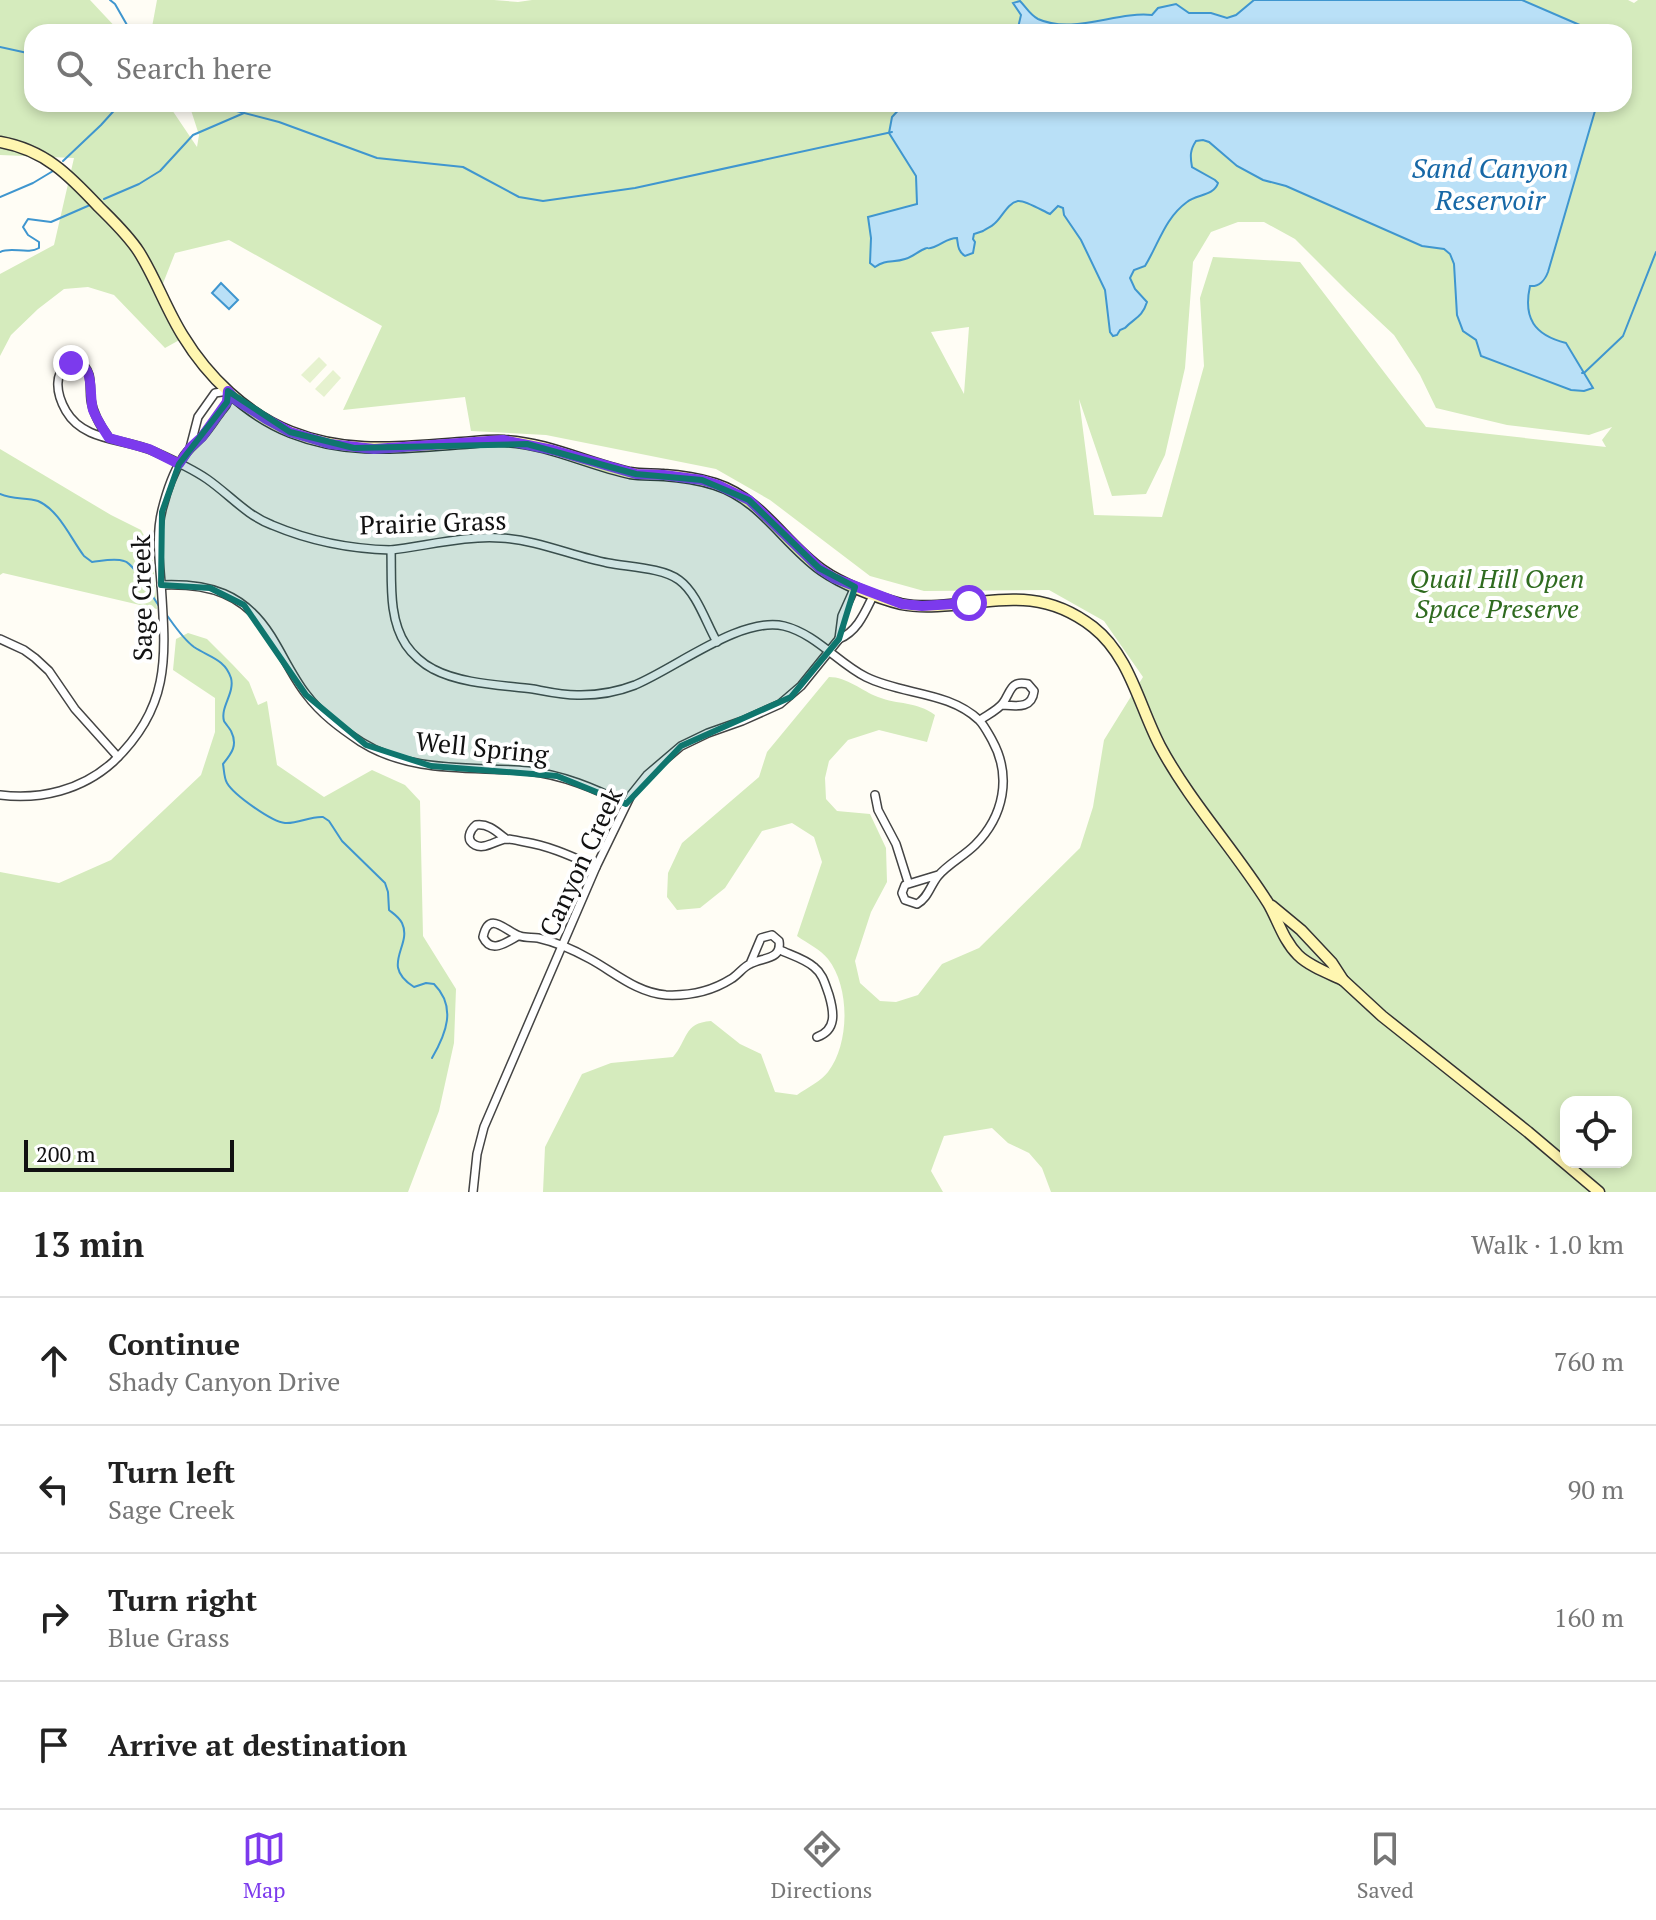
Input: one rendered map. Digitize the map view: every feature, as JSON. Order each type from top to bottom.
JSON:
[{"type":"street","points":[[0,142],[25,148],[66,172],[138,250],[182,335],[204,366],[236,400],[290,432],[330,444],[374,449],[503,440],[553,450],[636,474],[702,480],[749,500],[819,568],[855,587],[902,604],[922,606],[1019,598],[1066,611],[1096,629],[1123,662],[1175,771],[1268,903],[1288,943],[1300,957],[1343,980],[1405,1035],[1599,1192]]},
{"type":"street","name":"Prairie Grass","points":[[109,438],[93,410],[89,374],[78,363],[66,365],[61,369],[57,384],[61,401],[77,425],[89,432],[109,438],[149,449],[196,471],[255,518],[271,525],[338,545],[391,550],[499,537],[542,545],[597,561],[669,574],[682,581],[690,591],[717,642]]},
{"type":"street","points":[[211,424],[198,417],[215,393],[228,391]]},
{"type":"street","name":"Sage Creek","points":[[0,795],[39,796],[73,787],[98,774],[118,757],[144,724],[159,690],[164,669],[158,551],[162,512],[179,464],[227,402],[228,391]]},
{"type":"street","name":"Sage Creek","points":[[190,448],[198,417]]},
{"type":"street","points":[[391,550],[393,605],[397,626],[406,645],[431,669],[456,678],[577,696],[607,694],[633,685],[753,626],[770,625],[794,630],[810,638],[851,670],[875,682],[955,704],[980,720],[998,751],[1004,780],[1003,796],[995,819],[983,836],[938,875],[923,900],[917,904],[908,903],[903,897],[903,889],[908,882],[938,875]]},
{"type":"street","name":"Well Spring","points":[[161,585],[201,586],[238,600],[266,629],[292,674],[317,708],[366,745],[394,757],[431,766],[527,771],[557,776],[626,804]]},
{"type":"street","name":"Canyon Creek","points":[[473,1192],[484,1127],[626,804],[647,775],[681,746],[780,704],[801,686],[839,639],[842,619],[855,587]]},
{"type":"street","name":"Canyon Creek","points":[[839,639],[849,635],[857,626],[874,594]]},
{"type":"street","points":[[842,619],[857,626]]},
{"type":"street","points":[[0,639],[24,650],[49,671],[75,709],[118,757]]},
{"type":"street","points":[[980,720],[1002,705],[1013,687],[1021,682],[1034,691],[1033,699],[1024,706],[1002,705]]},
{"type":"street","points":[[875,795],[878,810],[896,844],[908,882]]},
{"type":"street","points":[[506,839],[478,846],[472,843],[469,832],[482,824],[506,839],[542,845],[596,867]]},
{"type":"street","points":[[1268,903],[1301,930],[1332,963],[1343,980]]},
{"type":"street","points":[[518,936],[493,946],[489,946],[483,937],[485,929],[492,924],[505,927],[518,936],[563,947],[644,990],[664,995],[697,992],[720,985],[750,964],[777,955],[779,941],[772,935],[761,938],[750,964]]},
{"type":"street","points":[[780,950],[814,966],[824,978],[833,1018],[829,1029],[817,1037]]},
{"type":"highlighted area","points":[[228,391],[290,432],[354,448],[527,444],[636,474],[702,480],[749,500],[819,568],[855,587],[839,639],[791,697],[681,746],[626,804],[557,776],[431,766],[366,745],[306,695],[244,605],[210,588],[161,585],[162,512],[179,464],[227,402]]},
{"type":"green space","name":"Quail Hill Open Space Preserve","points":[[0,0],[90,0],[112,24],[24,24],[24,112],[173,112],[197,147],[199,135],[192,112],[1632,112],[1632,24],[153,24],[157,0],[1628,0],[1634,3],[1638,0],[1656,0],[1656,1192],[1051,1192],[1042,1168],[1029,1153],[1008,1143],[992,1128],[944,1136],[931,1171],[943,1192],[543,1192],[545,1147],[582,1074],[611,1063],[673,1057],[695,1025],[711,1021],[740,1044],[761,1054],[775,1092],[797,1095],[825,1075],[835,1060],[843,1031],[840,984],[825,956],[797,936],[822,862],[814,837],[792,823],[762,831],[725,888],[700,908],[677,910],[667,897],[668,873],[682,843],[759,777],[767,752],[829,677],[885,699],[921,707],[935,715],[927,742],[879,730],[848,740],[829,761],[825,778],[826,799],[837,811],[870,814],[886,848],[887,882],[871,912],[855,961],[860,983],[880,1001],[896,1002],[918,995],[942,964],[979,948],[1080,848],[1093,807],[1104,740],[1143,677],[1104,621],[1049,590],[924,591],[870,576],[770,500],[716,469],[546,435],[471,431],[465,397],[343,410],[382,326],[229,240],[175,253],[160,291],[183,338],[165,348],[114,295],[88,287],[64,289],[38,309],[11,335],[0,356],[0,274],[54,245],[74,158],[0,155]],"holes":[[[1238,222],[1264,222],[1295,239],[1394,335],[1420,375],[1436,408],[1507,425],[1589,435],[1612,427],[1602,440],[1606,447],[1426,427],[1300,262],[1213,257],[1200,298],[1204,366],[1162,517],[1094,515],[1079,399],[1112,496],[1146,494],[1165,455],[1185,368],[1193,262],[1211,232]],[[969,327],[964,394],[931,332]]]},
{"type":"green space","points":[[319,357],[327,365],[310,383],[301,375]]},
{"type":"green space","points":[[333,370],[341,378],[324,397],[315,389]]},
{"type":"green space","points":[[0,449],[141,530],[152,550],[157,609],[3,573],[0,575]]},
{"type":"green space","points":[[188,633],[207,639],[233,665],[249,682],[258,705],[267,701],[277,765],[324,797],[372,770],[405,785],[420,801],[423,936],[456,989],[454,1043],[439,1111],[408,1192],[0,1192],[0,872],[59,883],[111,860],[201,775],[215,732],[215,698],[173,670],[176,639]]},
{"type":"water","points":[[1254,0],[1522,0],[1578,24],[1080,24],[1124,16],[1152,15],[1158,8],[1176,4],[1189,13],[1211,13],[1227,18],[1236,15]]},
{"type":"water","points":[[1020,1],[1038,19],[1059,24],[1019,24],[1021,15],[1013,3]]},
{"type":"water","name":"Sand Canyon Reservoir","points":[[897,112],[1595,112],[1548,272],[1541,282],[1530,286],[1528,297],[1533,324],[1546,335],[1566,343],[1593,388],[1571,390],[1481,356],[1476,340],[1463,331],[1457,315],[1454,264],[1444,249],[1422,246],[1286,186],[1263,180],[1237,166],[1203,140],[1196,141],[1193,147],[1192,167],[1218,183],[1209,193],[1191,199],[1179,208],[1145,266],[1134,270],[1130,278],[1147,302],[1140,315],[1117,335],[1113,336],[1110,332],[1105,290],[1081,240],[1064,215],[1063,208],[1058,206],[1050,214],[1025,202],[1014,202],[993,225],[974,234],[973,253],[965,256],[957,238],[954,238],[907,258],[875,267],[870,263],[868,217],[917,204],[916,176],[889,133],[892,117]]},
{"type":"water","points":[[221,283],[238,300],[229,309],[212,293]]},
{"type":"waterway","points":[[110,0],[126,24]]},
{"type":"waterway","points":[[0,47],[24,52]]},
{"type":"waterway","points":[[63,161],[113,112]]},
{"type":"waterway","points":[[240,112],[279,122],[377,158],[463,167],[519,197],[543,201],[635,188],[892,132]]},
{"type":"waterway","points":[[104,199],[160,171],[193,135],[244,113]]},
{"type":"waterway","points":[[0,197],[53,171]]},
{"type":"waterway","points":[[0,252],[39,248],[39,242],[28,235],[23,227],[28,219],[51,222],[90,205]]},
{"type":"waterway","points":[[1582,373],[1623,336],[1656,252]]},
{"type":"waterway","points":[[0,494],[45,505],[92,562],[116,560],[128,563],[159,606]]},
{"type":"waterway","points":[[166,614],[186,640],[221,662],[231,678],[223,716],[233,736],[234,745],[223,764],[226,781],[231,788],[254,807],[285,823],[323,817],[342,841],[385,883],[389,910],[401,921],[404,931],[399,971],[414,987],[434,984],[445,1002],[445,1030],[432,1058]]},
{"type":"route","points":[[71,363],[84,366],[89,374],[93,410],[109,438],[149,449],[179,464],[227,402],[228,391],[236,400],[290,432],[330,444],[374,449],[503,440],[553,450],[636,474],[702,480],[749,500],[819,568],[834,578],[902,604],[943,606],[969,603]]}]
